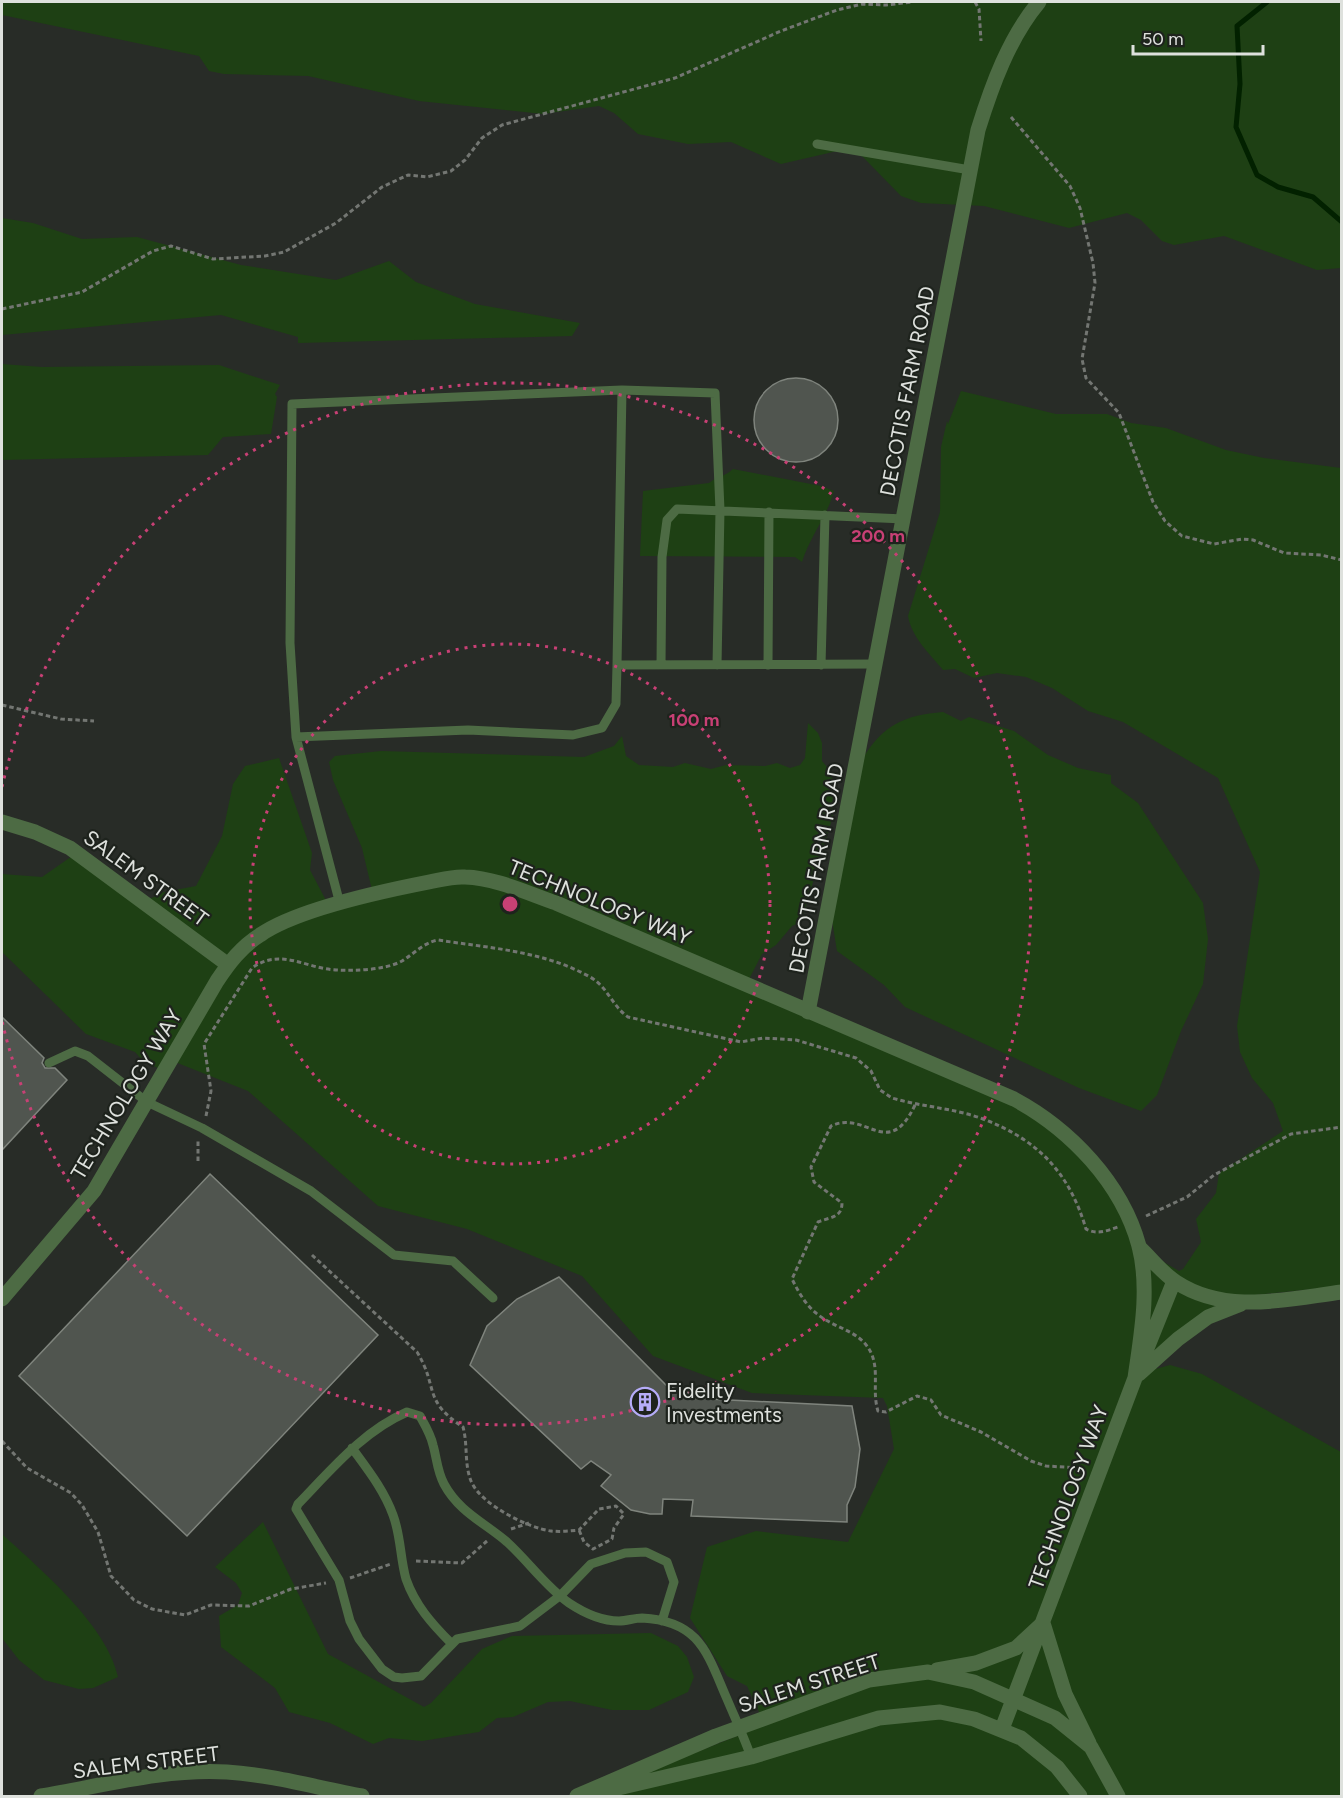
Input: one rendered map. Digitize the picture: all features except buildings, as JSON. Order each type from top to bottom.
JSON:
[{"type":"street","name":"DECOTIS FARM ROAD","points":[[808,1012],[978,130],[990,91],[1010,48],[1039,2]]},
{"type":"street","name":"SALEM STREET","points":[[2,822],[35,832],[78,853],[227,964]]},
{"type":"street","name":"TECHNOLOGY WAY","points":[[2,1299],[94,1191],[227,964],[261,934],[285,921],[383,891],[463,876],[494,882],[556,903],[1032,1109],[1081,1150],[1117,1196],[1131,1223],[1139,1247]]},
{"type":"street","points":[[1139,1247],[1174,1281],[1198,1294],[1241,1304]]},
{"type":"street","points":[[1135,1378],[1144,1304],[1139,1247]]},
{"type":"street","name":"TECHNOLOGY WAY","points":[[1002,1729],[1174,1281]]},
{"type":"street","points":[[1135,1378],[1178,1339],[1208,1317],[1241,1304],[1341,1292]]},
{"type":"street","points":[[928,1672],[976,1664],[1016,1648],[1044,1623],[1065,1694],[1091,1747]]},
{"type":"street","name":"SALEM STREET","points":[[581,1795],[741,1727],[869,1680],[928,1672],[974,1682],[1055,1718],[1091,1747],[1118,1797]]},
{"type":"street","name":"SALEM STREET","points":[[581,1795],[615,1791],[751,1758],[879,1718],[940,1712],[1002,1729],[1021,1738],[1057,1767],[1080,1797]]},
{"type":"street","name":"SALEM STREET","points":[[41,1797],[138,1779],[200,1772],[256,1776],[362,1797]]},
{"type":"lane","points":[[817,144],[970,170]]},
{"type":"lane","points":[[296,737],[468,730],[573,735],[602,728],[616,704],[622,390]]},
{"type":"lane","points":[[340,904],[296,737],[290,643],[292,404],[622,390],[715,393],[720,510],[717,665]]},
{"type":"lane","points":[[662,665],[662,556],[667,520],[677,509],[904,519]]},
{"type":"lane","points":[[768,665],[769,512]]},
{"type":"lane","points":[[821,664],[825,515]]},
{"type":"lane","points":[[617,665],[876,664]]},
{"type":"lane","points":[[50,1063],[75,1051],[88,1056],[147,1102],[202,1128],[311,1191],[394,1255],[453,1261],[493,1298]]},
{"type":"lane","points":[[662,1621],[674,1582],[667,1562],[646,1552],[625,1553],[591,1564],[561,1595],[520,1626],[470,1634],[451,1643],[421,1676],[413,1679],[394,1677],[374,1660],[359,1639],[350,1621],[339,1580],[296,1509],[298,1504],[352,1448],[398,1416],[407,1412],[420,1416],[433,1445],[436,1464],[444,1484],[455,1501],[468,1515],[498,1536],[561,1595],[593,1617],[619,1621],[640,1618],[662,1621],[690,1633],[706,1650],[741,1727],[751,1758]]},
{"type":"lane","points":[[352,1448],[383,1489],[401,1543],[406,1578],[415,1600],[430,1622],[451,1643]]},
{"type":"path","points":[[2,309],[82,292],[153,252],[171,246],[213,259],[265,256],[284,252],[336,223],[382,187],[408,176],[427,177],[451,171],[465,160],[482,138],[502,125],[675,78],[781,31],[837,10],[862,4],[886,5],[912,2]]},
{"type":"path","points":[[975,2],[979,9],[981,41]]},
{"type":"path","points":[[1011,117],[1070,186],[1080,208],[1093,263],[1095,283],[1082,359],[1086,378],[1098,387],[1119,413],[1153,501],[1166,521],[1182,536],[1215,544],[1253,540],[1284,553],[1321,555],[1341,560]]},
{"type":"path","points":[[2,705],[61,719],[94,721]]},
{"type":"path","points":[[198,1161],[196,1144],[211,1092],[204,1044],[252,968],[262,961],[281,957],[336,970],[380,967],[399,962],[427,942],[438,940],[529,953],[556,963],[590,977],[604,988],[618,1010],[628,1017],[741,1041],[763,1038],[796,1040],[856,1059],[871,1071],[880,1090],[892,1098],[915,1105],[982,1118],[1015,1134],[1041,1152],[1066,1179],[1078,1202],[1086,1229],[1093,1233],[1131,1223],[1187,1197],[1214,1175],[1291,1134],[1341,1126]]},
{"type":"path","points":[[915,1105],[906,1124],[895,1131],[880,1132],[847,1122],[831,1126],[811,1167],[814,1182],[842,1203],[842,1211],[837,1216],[818,1222],[792,1279],[808,1305],[818,1315],[854,1334],[871,1353],[875,1369],[874,1398],[878,1411],[886,1412],[917,1396],[931,1400],[941,1415],[981,1432],[1031,1461],[1046,1466],[1080,1468]]},
{"type":"path","points":[[312,1255],[417,1352],[424,1364],[438,1408],[464,1427],[466,1466],[472,1485],[491,1505],[552,1532],[579,1530],[599,1509],[616,1506],[624,1514],[614,1528],[612,1539],[593,1549],[584,1542],[579,1530]]},
{"type":"path","points":[[2,1441],[27,1468],[71,1493],[82,1505],[98,1532],[111,1576],[134,1600],[152,1610],[185,1615],[211,1605],[249,1606],[291,1589],[366,1574],[380,1565],[434,1560],[462,1563],[470,1558],[482,1543],[529,1523]]},
{"type":"green space","points":[[2,2],[1341,2],[1341,268],[1317,270],[1224,236],[1174,245],[1162,241],[1141,220],[1127,213],[1069,228],[984,206],[921,203],[901,196],[863,157],[846,149],[781,164],[731,142],[688,144],[638,134],[614,113],[599,106],[543,114],[419,101],[308,76],[224,74],[209,71],[199,56],[2,15]]},
{"type":"green space","points":[[2,218],[33,223],[82,239],[137,237],[241,265],[336,280],[389,261],[416,282],[475,304],[580,323],[572,336],[298,343],[298,337],[221,315],[2,335]]},
{"type":"green space","points":[[2,364],[42,367],[219,365],[280,385],[275,394],[277,397],[271,434],[223,437],[208,455],[2,460]]},
{"type":"green space","points":[[961,391],[1056,414],[1107,414],[1131,423],[1166,428],[1226,450],[1264,458],[1341,468],[1341,1286],[1226,1298],[1142,1361],[1134,1375],[1170,1365],[1202,1374],[1341,1452],[1341,1796],[585,1796],[765,1725],[747,1686],[727,1676],[690,1618],[707,1547],[756,1531],[848,1542],[894,1449],[887,1406],[883,1398],[752,1393],[653,1356],[582,1276],[467,1229],[378,1206],[248,1091],[175,1062],[164,1071],[143,1061],[135,1052],[86,1034],[2,952],[2,874],[42,877],[75,854],[143,902],[164,892],[196,886],[222,836],[233,784],[245,766],[279,758],[312,853],[310,870],[330,908],[372,890],[362,848],[333,780],[329,762],[335,756],[381,751],[584,757],[614,746],[622,736],[626,756],[639,765],[673,767],[685,763],[711,769],[726,765],[765,766],[777,763],[790,768],[800,765],[805,758],[808,723],[818,733],[822,743],[822,761],[832,773],[833,816],[801,922],[792,926],[776,945],[762,954],[747,983],[1024,1105],[1077,1147],[1150,1254],[1179,1271],[1183,1269],[1201,1242],[1196,1219],[1216,1193],[1219,1173],[1283,1131],[1273,1103],[1252,1078],[1240,1052],[1237,1026],[1260,872],[1218,778],[1123,722],[1088,711],[1052,688],[1026,677],[997,673],[974,678],[955,669],[943,670],[917,638],[908,616],[940,512],[941,447],[947,421],[948,424]]},
{"type":"green space","points":[[733,469],[821,486],[834,491],[802,562],[795,557],[640,556],[643,491],[709,483]]},
{"type":"green space","points":[[943,712],[961,721],[969,717],[1014,731],[1048,755],[1078,768],[1111,775],[1111,783],[1138,803],[1203,903],[1208,939],[1203,984],[1181,1031],[1157,1095],[1141,1111],[1079,1088],[905,1007],[884,985],[837,951],[831,914],[863,758],[879,737],[896,724],[917,716]]},
{"type":"green space","points":[[263,1522],[328,1654],[424,1707],[431,1703],[482,1649],[512,1636],[651,1633],[678,1646],[687,1657],[694,1677],[688,1692],[649,1710],[612,1710],[570,1701],[548,1702],[513,1717],[497,1718],[479,1732],[422,1741],[389,1738],[373,1744],[330,1723],[289,1712],[275,1688],[221,1647],[219,1616],[238,1605],[242,1593],[236,1583],[215,1567]]},
{"type":"green space","points":[[2,1534],[53,1581],[87,1618],[111,1657],[118,1677],[93,1688],[79,1689],[44,1680],[19,1660],[2,1638]]},
{"type":"waterway","points":[[1267,2],[1237,26],[1240,84],[1236,127],[1257,175],[1278,187],[1313,197],[1342,222]]},
{"type":"place","name":"Fidelity Investments","points":[[645,1402]]}]
